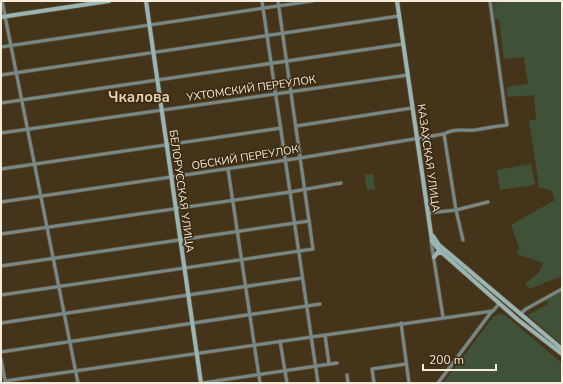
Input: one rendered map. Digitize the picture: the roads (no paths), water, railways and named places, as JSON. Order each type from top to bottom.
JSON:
[{"type":"main road","points":[[3,16],[109,1]]},
{"type":"main road","name":"БЕЛОРУССКАЯ УЛИЦА","points":[[146,1],[201,383]]},
{"type":"main road","name":"КАЗАХСКАЯ УЛИЦА","points":[[397,1],[431,238]]},
{"type":"main road","points":[[430,224],[437,243],[561,350]]},
{"type":"main road","points":[[431,238],[442,253],[499,304],[517,319],[561,350]]},
{"type":"main road","points":[[434,257],[442,253]]},
{"type":"main road","points":[[479,286],[483,282]]},
{"type":"main road","points":[[517,319],[520,314]]},
{"type":"street","points":[[2,1],[3,16],[26,129],[35,164],[78,383]]},
{"type":"street","points":[[262,1],[318,383]]},
{"type":"street","points":[[1,295],[313,249],[278,1]]},
{"type":"street","points":[[1,47],[312,1]]},
{"type":"street","name":"ОБСКИЙ ПЕРЕУЛОК","points":[[1,202],[300,158],[417,139],[444,134],[450,131],[466,129],[472,130],[507,125],[490,1]]},
{"type":"street","points":[[1,75],[399,16]]},
{"type":"street","points":[[1,103],[403,44]]},
{"type":"street","name":"УХТОМСКИЙ ПЕРЕУЛОК","points":[[1,133],[408,75]]},
{"type":"street","points":[[296,126],[412,108]]},
{"type":"street","points":[[1,169],[281,128]]},
{"type":"street","points":[[444,134],[456,210],[463,240]]},
{"type":"street","points":[[228,169],[260,383]]},
{"type":"street","points":[[1,234],[232,201],[341,183]]},
{"type":"street","points":[[428,213],[456,210],[488,202]]},
{"type":"street","points":[[1,266],[309,221]]},
{"type":"street","name":"КАЗАХСКАЯ УЛИЦА","points":[[431,238],[443,317]]},
{"type":"street","points":[[1,323],[302,278]]},
{"type":"street","points":[[520,314],[526,309],[562,289]]},
{"type":"street","points":[[1,352],[320,304]]},
{"type":"street","points":[[438,383],[499,304]]},
{"type":"street","points":[[1,359],[5,382],[401,323],[493,311]]},
{"type":"street","points":[[401,323],[409,383]]},
{"type":"street","points":[[325,335],[329,364]]},
{"type":"street","points":[[280,342],[286,383]]},
{"type":"street","points":[[201,383],[337,362]]},
{"type":"street","points":[[374,383],[372,369],[406,364]]},
{"type":"street","points":[[347,375],[348,383]]},
{"type":"district","name":"Чкалова","points":[[139,97]]}]
